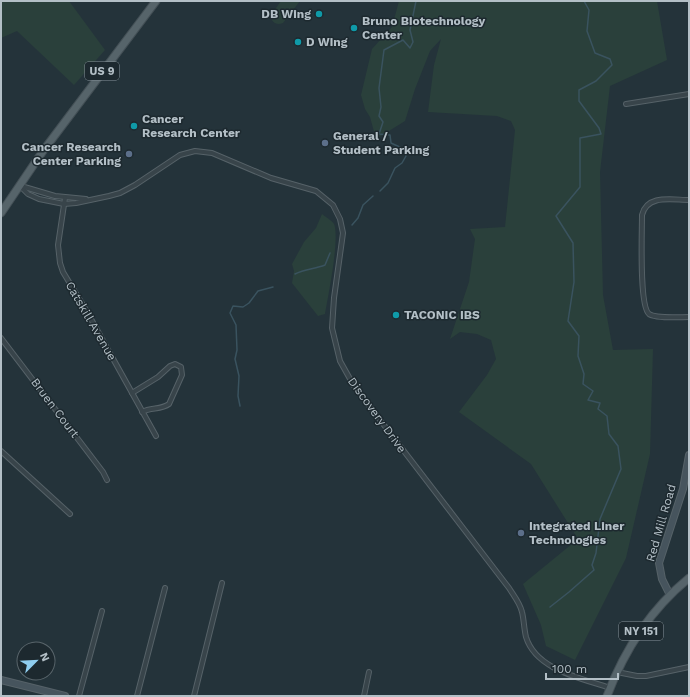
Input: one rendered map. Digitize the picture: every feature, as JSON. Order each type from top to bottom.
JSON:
[{"type":"main road","name":"US 9","points":[[1,213],[18,185],[77,104],[156,1]]},
{"type":"main road","name":"NY 151","points":[[607,696],[617,672],[635,639],[649,619],[670,595],[689,578]]},
{"type":"street","points":[[626,104],[689,94]]},
{"type":"street","name":"Discovery Drive","points":[[18,185],[28,194],[39,199],[64,204],[91,200],[120,193],[135,185],[180,155],[195,151],[212,152],[266,176],[312,190],[333,205],[340,219],[343,233],[334,298],[332,328],[340,361],[354,386],[509,588],[519,603],[526,637],[536,654],[556,670],[610,688]]},
{"type":"street","name":"Discovery Drive","points":[[18,185],[45,194],[65,198],[91,200]]},
{"type":"street","name":"Catskill Avenue","points":[[65,198],[58,245],[60,263],[63,272],[86,310],[156,436]]},
{"type":"street","points":[[689,200],[653,201],[647,204],[642,215],[643,290],[645,308],[648,314],[655,317],[689,317]]},
{"type":"street","name":"Bruen Court","points":[[1,338],[104,472],[107,480]]},
{"type":"street","points":[[132,393],[158,377],[170,366],[175,364],[181,367],[182,375],[169,404],[162,408],[145,410],[142,412]]},
{"type":"street","points":[[1,451],[70,514]]},
{"type":"street","name":"Red Mill Road","points":[[670,595],[662,579],[659,563],[679,503],[688,468],[689,455]]},
{"type":"street","points":[[194,696],[222,584]]},
{"type":"street","points":[[137,696],[165,588]]},
{"type":"street","points":[[79,696],[102,611]]},
{"type":"street","points":[[617,672],[637,676],[646,676],[689,667]]},
{"type":"street","points":[[364,696],[369,672]]},
{"type":"street","points":[[1,680],[65,696]]},
{"type":"green space","points":[[1,1],[69,1],[105,50],[74,85],[17,31],[1,38]]},
{"type":"green space","points":[[281,1],[300,1],[283,23],[276,24],[271,15]]},
{"type":"green space","points":[[399,1],[657,1],[667,60],[610,86],[600,172],[603,295],[613,350],[653,349],[650,454],[626,558],[575,660],[546,646],[541,625],[523,584],[578,539],[531,464],[459,412],[487,375],[496,359],[491,340],[477,334],[460,332],[450,339],[469,282],[475,239],[470,229],[505,227],[515,130],[511,121],[497,116],[428,112],[434,65],[441,39],[430,51],[415,89],[405,121],[376,139],[370,117],[365,109],[361,95],[372,49],[392,27]]},
{"type":"green space","points":[[322,214],[334,224],[336,242],[325,314],[318,316],[292,283],[294,271],[292,264],[304,242],[316,228]]},
{"type":"waterway","points":[[380,191],[388,183],[395,168],[402,163],[406,156],[404,149],[391,143],[390,135],[379,134],[383,122],[379,116],[381,107],[379,88],[384,50],[403,40],[410,48],[413,42],[410,30],[416,1]]},
{"type":"waterway","points":[[550,607],[594,570],[592,565],[596,553],[600,519],[621,469],[618,446],[609,434],[607,416],[598,409],[600,403],[588,400],[593,391],[583,384],[584,374],[578,356],[579,336],[568,321],[574,282],[573,243],[556,216],[580,187],[580,138],[601,134],[599,128],[579,101],[579,90],[596,81],[612,65],[610,59],[595,53],[587,31],[589,10],[584,1]]},
{"type":"waterway","points":[[352,225],[358,218],[363,205],[373,196]]},
{"type":"waterway","points":[[295,274],[325,265],[330,253]]},
{"type":"waterway","points":[[240,406],[238,396],[239,376],[235,359],[237,350],[236,325],[230,313],[233,306],[243,307],[249,303],[258,291],[273,287]]},
{"type":"place","name":"DB Wing","points":[[319,14]]},
{"type":"place","name":"Bruno Biotechnology Center","points":[[354,28]]},
{"type":"place","name":"D Wing","points":[[298,42]]},
{"type":"place","name":"Cancer Research Center","points":[[134,126]]},
{"type":"place","name":"General / Student Parking","points":[[325,143]]},
{"type":"place","name":"Cancer Research Center Parking","points":[[129,154]]},
{"type":"place","name":"TACONIC IBS","points":[[396,315]]},
{"type":"place","name":"Integrated Liner Technologies","points":[[521,533]]}]
